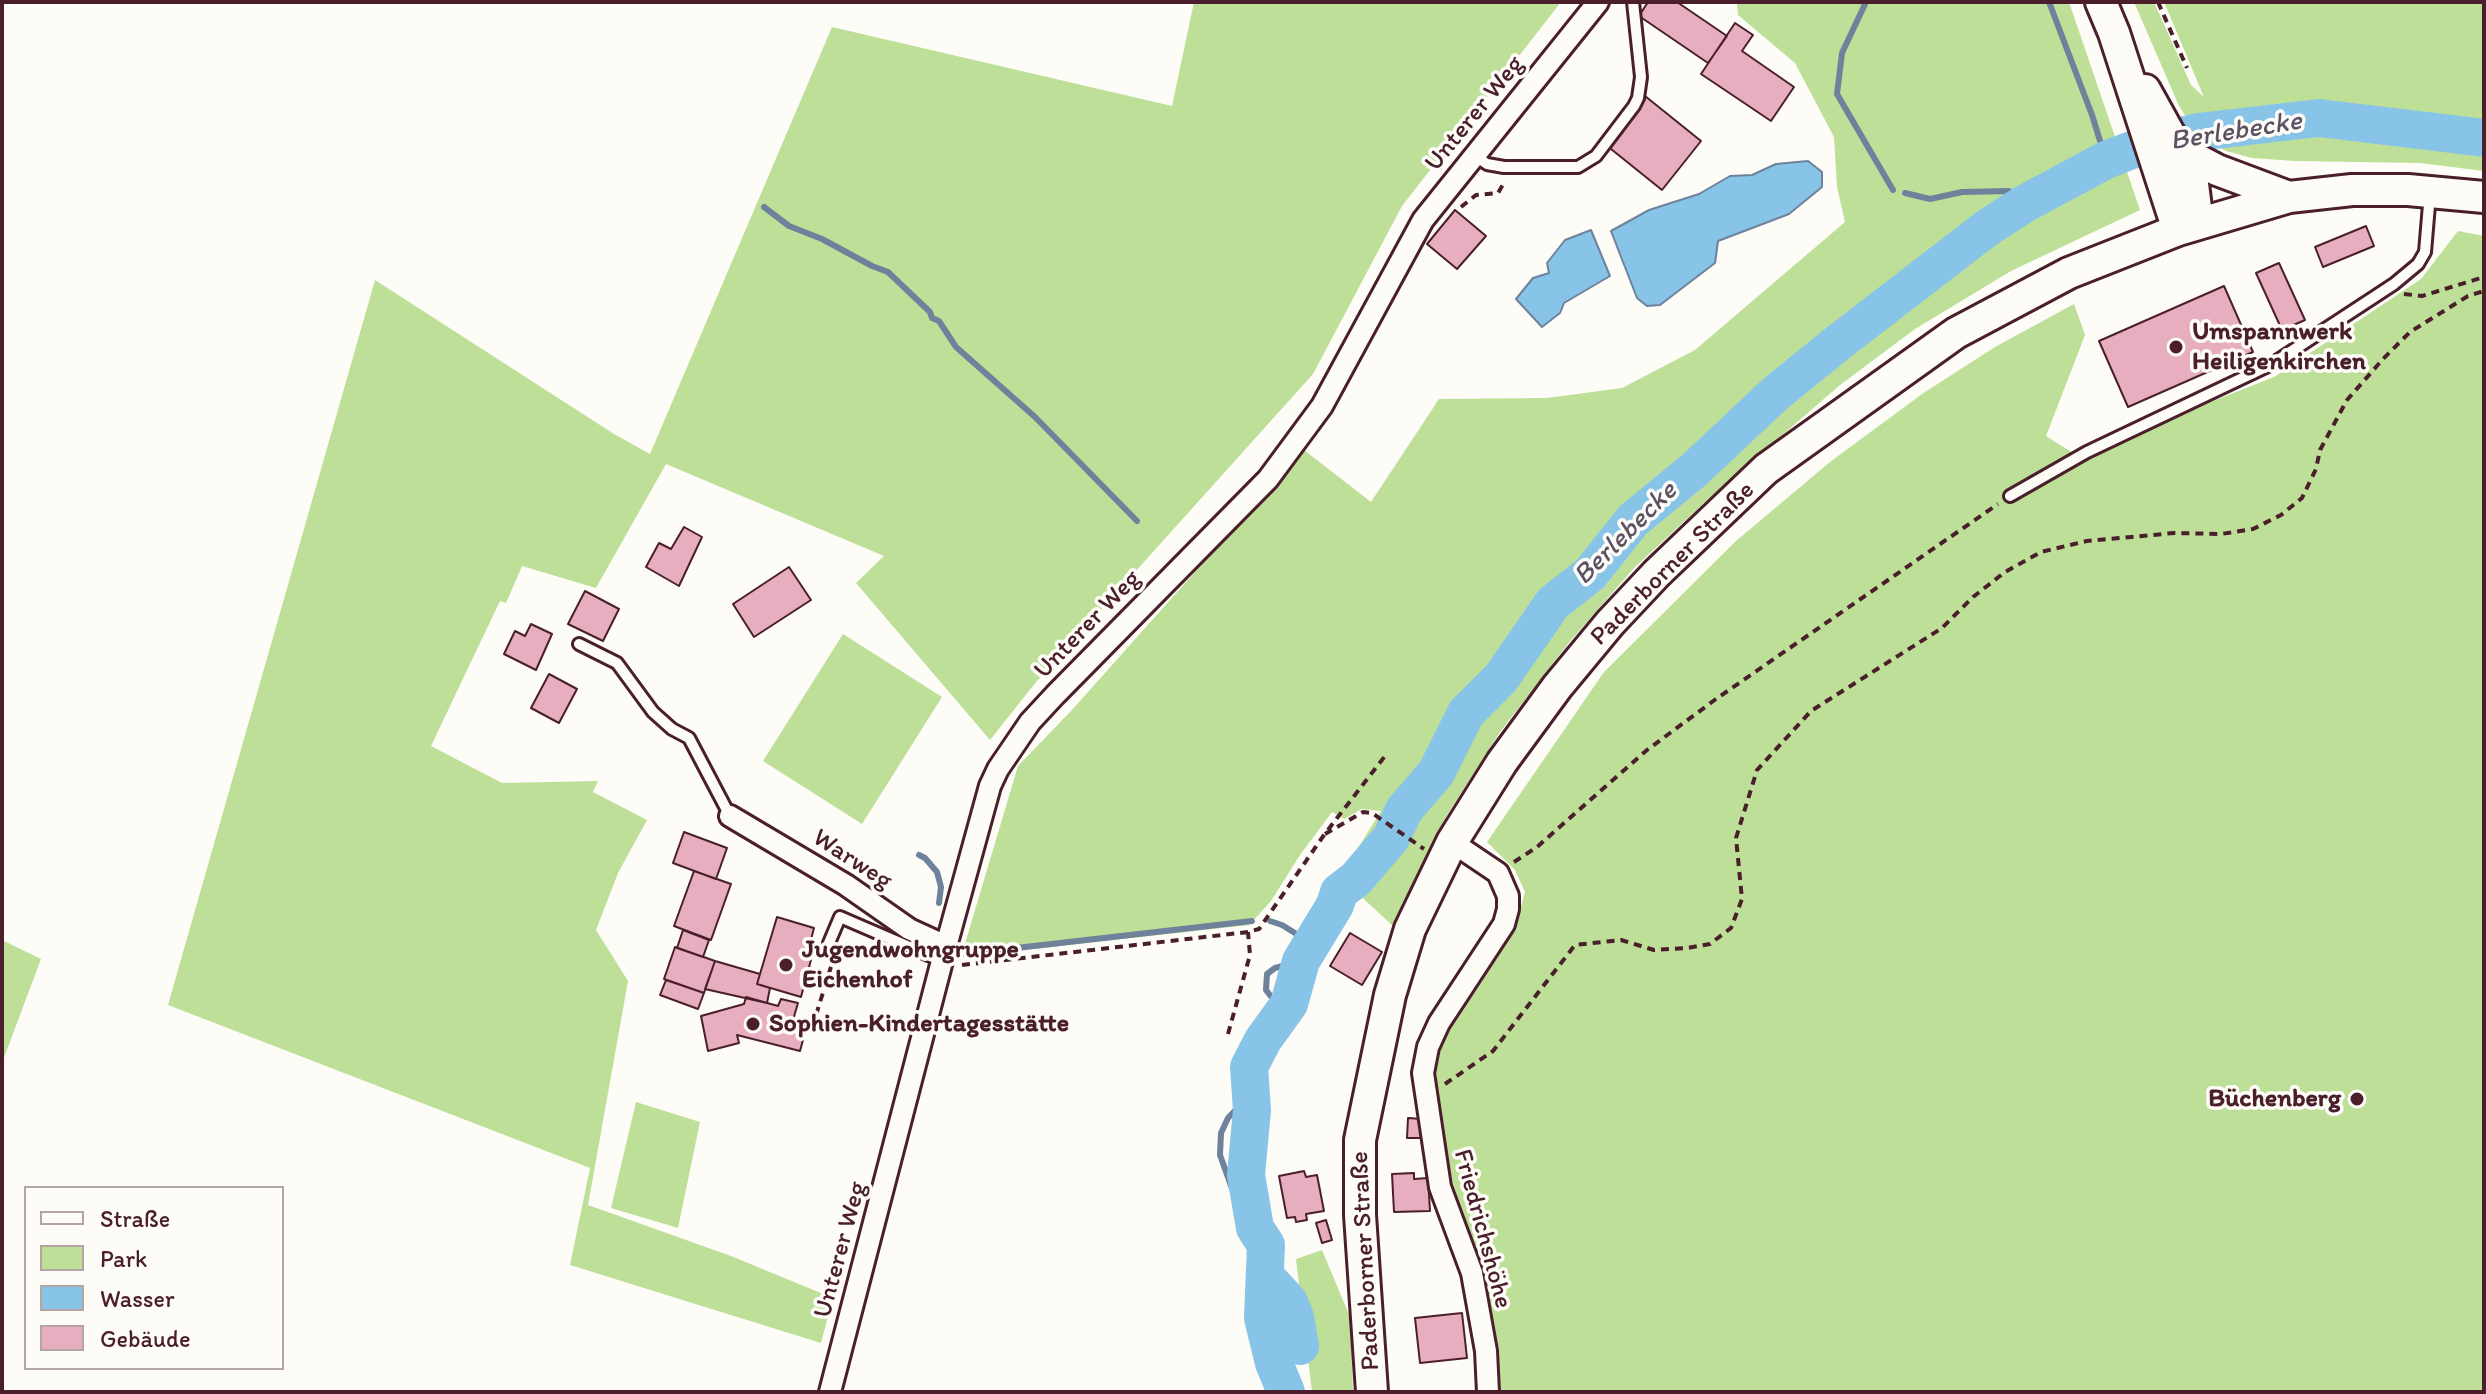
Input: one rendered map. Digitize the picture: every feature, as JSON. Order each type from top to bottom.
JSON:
[{"type":"main road","points":[[2101,2],[2149,117],[2193,184],[2188,227]]},
{"type":"main road","points":[[2178,158],[2289,197]]},
{"type":"main road","name":"Paderborner Straße","points":[[1372,1392],[1363,1275],[1360,1140],[1390,995],[1410,929],[1452,842],[1502,762],[1557,687],[1610,623],[1657,573],[1766,469],[1956,333],[2069,273],[2188,227],[2289,197],[2352,190],[2430,191],[2484,197]]},
{"type":"street","name":"Unterer Weg","points":[[830,1392],[990,786],[1030,722],[1268,479],[1322,406],[1423,220],[1598,2]]},
{"type":"street","name":"Warweg","points":[[730,816],[846,885],[944,953]]},
{"type":"street","points":[[1452,842],[1498,873]]},
{"type":"street","name":"Friedrichshöhe","points":[[1488,1392],[1486,1351],[1472,1273],[1440,1187],[1423,1073],[1428,1047],[1439,1023],[1504,924],[1508,896],[1498,873]]},
{"type":"lane","points":[[1474,155],[1487,164],[1504,167],[1578,167],[1596,156],[1638,98],[1641,77],[1633,2]]},
{"type":"lane","points":[[2010,496],[2087,452],[2272,364],[2394,284],[2418,264],[2425,252],[2429,234],[2430,191]]},
{"type":"lane","points":[[579,644],[617,663],[653,712],[672,729],[689,738],[730,816]]},
{"type":"lane","points":[[833,945],[840,917],[944,953]]},
{"type":"path","points":[[2158,2],[2187,68]]},
{"type":"path","points":[[1459,209],[1476,195],[1498,193],[1505,183],[1504,167]]},
{"type":"path","points":[[2394,284],[2406,295],[2422,296],[2484,277]]},
{"type":"path","points":[[1425,1098],[1493,1051],[1575,945],[1621,940],[1654,950],[1687,948],[1710,944],[1731,928],[1742,899],[1736,838],[1757,770],[1811,711],[1942,628],[1973,597],[2005,572],[2041,552],[2087,541],[2242,531],[2281,515],[2302,498],[2316,469],[2320,450],[2347,400],[2383,359],[2410,332],[2468,296],[2484,291]]},
{"type":"path","points":[[1498,873],[1537,847],[1647,750],[1716,699],[2010,496]]},
{"type":"path","points":[[944,953],[964,965],[1259,929],[1324,835],[1385,756]]},
{"type":"path","points":[[1324,835],[1363,812],[1377,816],[1411,840]]},
{"type":"path","points":[[1228,1034],[1250,955],[1248,932]]},
{"type":"path","points":[[812,1028],[833,945]]},
{"type":"green space","points":[[1194,2],[1561,2],[1402,206],[1313,374],[1036,682],[990,740],[856,583],[884,556],[666,464],[596,588],[522,566],[506,603],[500,601],[431,746],[502,783],[598,781],[593,792],[647,820],[618,873],[596,930],[628,981],[588,1205],[731,1256],[833,1298],[821,1343],[570,1265],[590,1168],[168,1005],[375,280],[650,454],[832,27],[1172,106]]},
{"type":"green space","points":[[1737,2],[2069,2],[2140,210],[2011,271],[1915,329],[1840,385],[1635,567],[1571,640],[1500,732],[1447,815],[1394,927],[1340,877],[1381,811],[1362,809],[1344,819],[1332,812],[1271,901],[1249,925],[961,957],[1018,766],[1304,450],[1371,502],[1439,399],[1547,398],[1622,388],[1695,350],[1845,222],[1837,187],[1834,137],[1795,63],[1738,15]]},
{"type":"green space","points":[[2134,2],[2154,2],[2191,85],[2204,97],[2164,2],[2484,2],[2484,171],[2420,163],[2252,158],[2226,151],[2208,141],[2179,106]]},
{"type":"green space","points":[[2458,231],[2484,236],[2484,1392],[1499,1392],[1473,1270],[1440,1164],[1421,1074],[1425,1029],[1518,917],[1525,892],[1515,870],[1487,842],[1604,672],[1736,541],[1830,462],[1922,394],[1995,347],[2074,304],[2085,335],[2046,436],[2076,455],[2274,377],[2421,279]]},
{"type":"green space","points":[[843,634],[942,697],[862,824],[763,761]]},
{"type":"green space","points":[[2,940],[41,959],[2,1063]]},
{"type":"green space","points":[[636,1102],[700,1122],[678,1228],[611,1208]]},
{"type":"green space","points":[[1322,1250],[1350,1317],[1353,1392],[1312,1392],[1296,1259]]},
{"type":"water","points":[[1808,161],[1822,172],[1822,187],[1789,214],[1718,241],[1715,263],[1660,305],[1647,306],[1637,298],[1611,231],[1649,210],[1699,194],[1730,176],[1752,175],[1776,164]]},
{"type":"water","points":[[1591,230],[1610,276],[1564,303],[1560,313],[1542,327],[1516,299],[1533,278],[1549,273],[1547,263],[1565,240]]},
{"type":"building","points":[[1648,2],[1677,2],[1727,36],[1708,63],[1639,16]]},
{"type":"building","points":[[1735,23],[1753,35],[1742,51],[1794,87],[1771,121],[1701,74]]},
{"type":"building","points":[[1645,96],[1701,141],[1662,190],[1606,145]]},
{"type":"building","points":[[1455,210],[1486,236],[1457,269],[1427,244]]},
{"type":"building","points":[[2366,226],[2374,246],[2323,267],[2315,247]]},
{"type":"building","points":[[2279,263],[2305,320],[2282,330],[2256,273]]},
{"type":"building","name":"Umspannwerk Heiligenkirchen","points":[[2224,286],[2253,352],[2128,407],[2099,341]]},
{"type":"building","points":[[684,527],[702,537],[679,586],[646,567],[659,543],[671,549]]},
{"type":"building","points":[[789,567],[811,600],[754,637],[733,604]]},
{"type":"building","points":[[585,591],[619,609],[603,641],[568,624]]},
{"type":"building","points":[[531,624],[552,634],[536,670],[504,654],[515,631],[525,636]]},
{"type":"building","points":[[549,674],[577,689],[559,723],[531,708]]},
{"type":"building","points":[[684,832],[727,848],[716,879],[673,863]]},
{"type":"building","points":[[694,871],[731,884],[711,940],[674,926]]},
{"type":"building","name":"Jugendwohngruppe Eichenhof","points":[[777,917],[814,928],[807,955],[812,956],[801,997],[757,984]]},
{"type":"building","points":[[683,930],[709,940],[703,957],[677,948]]},
{"type":"building","points":[[1350,933],[1382,952],[1362,985],[1330,966]]},
{"type":"building","points":[[675,947],[715,961],[704,993],[664,979]]},
{"type":"building","points":[[715,961],[760,974],[757,984],[770,988],[767,1003],[705,989]]},
{"type":"building","points":[[666,980],[704,993],[698,1009],[660,995]]},
{"type":"building","name":"Sophien-Kindertagesstätte","points":[[746,997],[778,1006],[781,999],[798,1003],[793,1020],[807,1025],[800,1051],[737,1035],[739,1043],[708,1051],[701,1016],[744,1004]]},
{"type":"building","points":[[1408,1118],[1422,1119],[1422,1138],[1407,1138]]},
{"type":"building","points":[[1304,1171],[1306,1177],[1317,1175],[1324,1211],[1306,1214],[1307,1220],[1296,1222],[1295,1217],[1287,1218],[1279,1176]]},
{"type":"building","points":[[1414,1173],[1414,1179],[1428,1178],[1430,1211],[1394,1212],[1392,1174]]},
{"type":"building","points":[[1326,1220],[1332,1240],[1322,1243],[1316,1223]]},
{"type":"building","points":[[1462,1313],[1467,1358],[1420,1363],[1415,1318]]},
{"type":"waterway","points":[[1866,2],[1842,53],[1837,94],[1893,190]]},
{"type":"waterway","points":[[2049,2],[2106,160]]},
{"type":"waterway","name":"Berlebecke","points":[[1286,1392],[1274,1363],[1263,1318],[1266,1245],[1255,1228],[1246,1175],[1252,1110],[1249,1067],[1263,1040],[1289,1004],[1301,961],[1335,905],[1339,892],[1356,879],[1391,838],[1404,810],[1436,773],[1466,713],[1501,678],[1553,603],[1590,574],[1633,520],[1694,470],[1776,393],[1839,342],[1987,228],[2024,204],[2106,160],[2137,148],[2198,132],[2319,118],[2484,138]]},
{"type":"waterway","points":[[1905,193],[1930,199],[1962,192],[2009,191],[2024,204]]},
{"type":"waterway","points":[[764,207],[789,226],[888,272],[930,312],[932,318],[939,321],[956,347],[1035,417],[1137,521]]},
{"type":"waterway","points":[[919,855],[937,872],[941,887],[939,903]]},
{"type":"waterway","points":[[964,954],[1252,921]]},
{"type":"waterway","points":[[1270,921],[1311,943]]},
{"type":"waterway","points":[[1283,1012],[1266,990],[1267,974],[1275,968],[1301,961]]},
{"type":"waterway","points":[[1249,1099],[1228,1118],[1221,1133],[1220,1155],[1239,1208],[1255,1228]]},
{"type":"waterway","points":[[1265,1276],[1289,1302],[1300,1346]]},
{"type":"place","name":"Umspannwerk Heiligenkirchen","points":[[2176,347]]},
{"type":"place","name":"Jugendwohngruppe Eichenhof","points":[[786,965]]},
{"type":"place","name":"Sophien-Kindertagesstätte","points":[[753,1024]]},
{"type":"place","name":"Büchenberg","points":[[2357,1099]]}]
